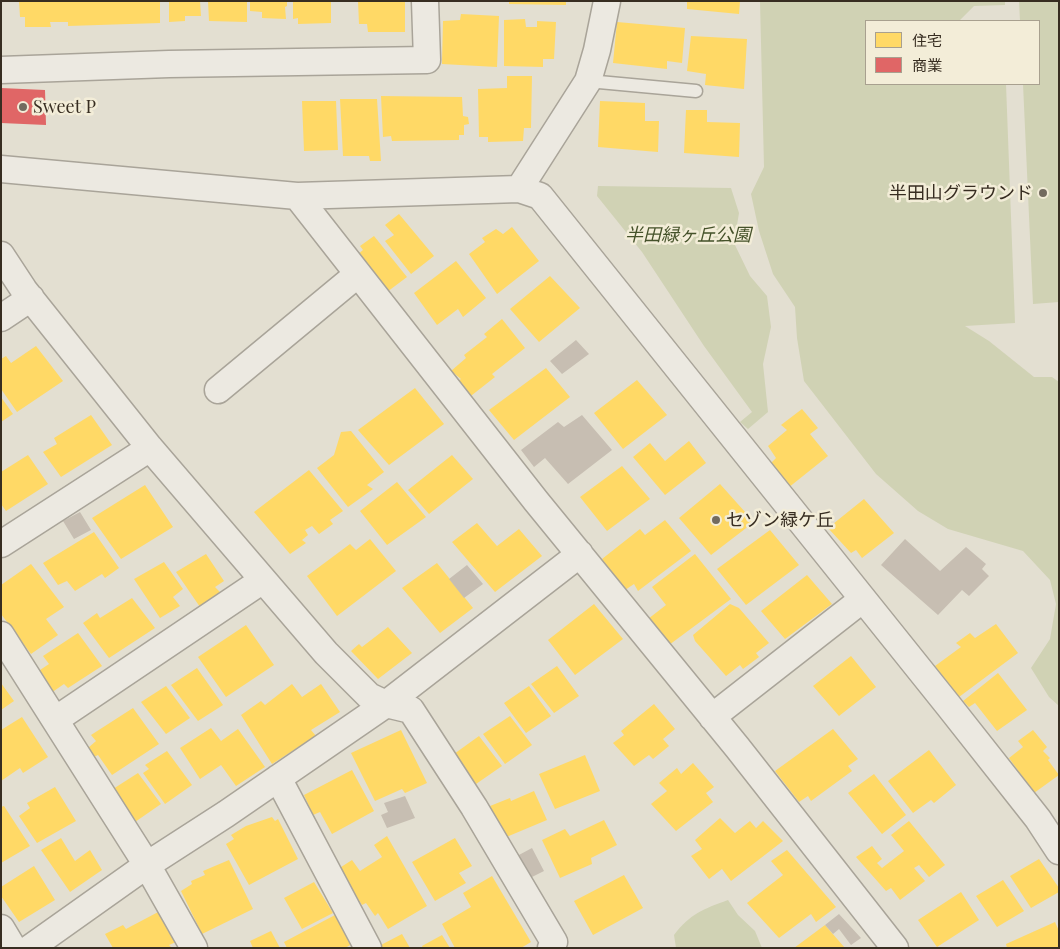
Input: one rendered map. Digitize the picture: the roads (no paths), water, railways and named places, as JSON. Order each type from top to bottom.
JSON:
[{"type":"street","points":[[1,70],[169,64],[427,60],[425,1]]},
{"type":"street","points":[[519,189],[588,82],[607,1]]},
{"type":"street","points":[[1,169],[296,196],[519,189],[540,196],[1032,811],[1059,851]]},
{"type":"street","points":[[296,196],[895,948]]},
{"type":"street","points":[[1,255],[30,298],[150,448],[326,653],[369,696],[386,704],[411,710],[474,807],[554,942],[551,948]]},
{"type":"street","points":[[218,390],[358,274]]},
{"type":"street","points":[[1,318],[30,298]]},
{"type":"street","points":[[1,544],[150,448]]},
{"type":"street","points":[[30,948],[147,865],[386,704],[580,554]]},
{"type":"street","points":[[55,720],[263,580]]},
{"type":"street","points":[[712,717],[863,599]]},
{"type":"street","points":[[1,635],[147,865],[194,948]]},
{"type":"street","points":[[278,778],[368,948]]},
{"type":"street","points":[[1,928],[13,948]]},
{"type":"lane","points":[[588,82],[696,91]]},
{"type":"place","name":"Sweet P","points":[[23,107]]},
{"type":"place","name":"半田山グラウンド","points":[[1043,193]]},
{"type":"place","name":"セゾン緑ケ丘","points":[[716,520]]},
{"type":"park label","name":"半田緑ヶ丘公園","points":[[688,235]]}]
